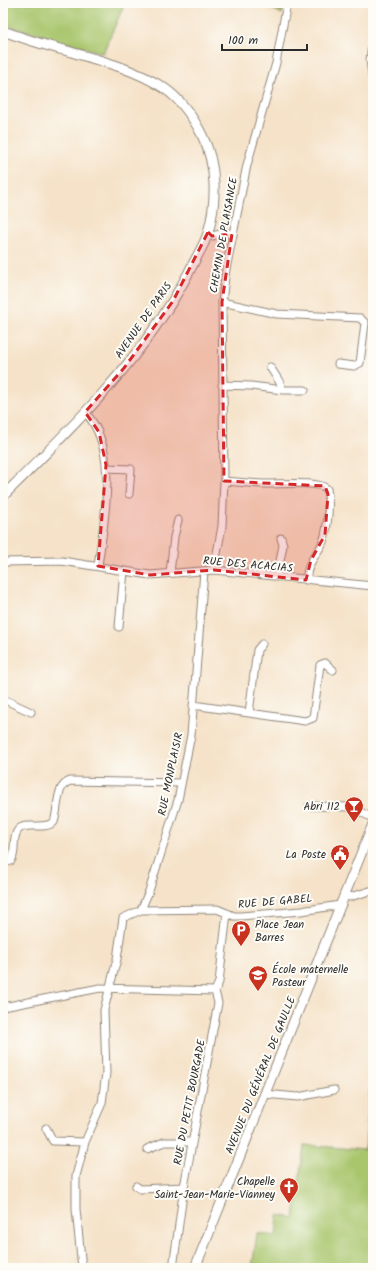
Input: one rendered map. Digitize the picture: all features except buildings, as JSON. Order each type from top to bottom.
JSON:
[{"type":"main road","name":"AVENUE DE PARIS","points":[[3,31],[41,44],[121,66],[165,89],[182,105],[195,122],[205,141],[212,160],[215,184],[214,208],[208,232],[173,301],[124,368],[85,412],[3,496]]},
{"type":"main road","name":"AVENUE DU GÉNÉRAL DE GAULLE","points":[[195,1268],[373,824]]},
{"type":"street","name":"CHEMIN DE PLAISANCE","points":[[214,570],[222,526],[224,481],[222,302],[232,234],[247,165],[276,62],[287,3]]},
{"type":"street","points":[[373,36],[370,60],[373,82]]},
{"type":"street","points":[[208,232],[212,236],[225,233],[232,234]]},
{"type":"street","points":[[222,302],[277,314],[360,318],[365,323],[360,363],[354,366],[338,364]]},
{"type":"street","points":[[270,368],[283,390]]},
{"type":"street","points":[[222,385],[251,386],[283,390],[305,390]]},
{"type":"street","points":[[85,412],[99,432],[106,468],[106,497],[98,566]]},
{"type":"street","points":[[106,468],[131,470],[129,494]]},
{"type":"street","points":[[224,481],[262,484],[314,484],[325,486],[327,489],[325,535],[321,546],[311,560],[306,580]]},
{"type":"street","points":[[170,573],[174,537],[178,520]]},
{"type":"street","points":[[277,577],[283,546],[281,538]]},
{"type":"street","name":"RUE DES ACACIAS","points":[[3,562],[62,561],[150,575],[214,570],[373,586]]},
{"type":"street","points":[[119,627],[124,571]]},
{"type":"street","name":"RUE MONPLAISIR","points":[[140,910],[149,891],[176,807],[190,736],[204,571]]},
{"type":"street","points":[[249,713],[257,650],[262,644]]},
{"type":"street","points":[[193,705],[306,721],[313,718],[320,665],[325,663],[333,670]]},
{"type":"street","points":[[3,699],[32,712]]},
{"type":"street","points":[[3,863],[11,861],[14,857],[15,836],[19,828],[24,826],[44,827],[54,822],[61,786],[66,782],[181,783]]},
{"type":"street","points":[[309,806],[350,807],[373,818]]},
{"type":"street","points":[[344,894],[350,897],[373,890]]},
{"type":"street","name":"RUE DE GABEL","points":[[140,910],[216,909],[234,916],[260,916],[340,905]]},
{"type":"street","points":[[82,1268],[76,1209],[76,1176],[85,1142],[99,1110],[104,1090],[106,1038],[104,1010],[117,959],[123,918],[140,910]]},
{"type":"street","name":"RUE DU PETIT BOURGADE","points":[[173,1268],[184,1187],[218,1003],[215,991],[219,982],[227,913]]},
{"type":"street","points":[[3,1007],[109,988],[215,991]]},
{"type":"street","points":[[264,1094],[298,1097],[334,1090]]},
{"type":"street","points":[[46,1128],[53,1141],[85,1142]]},
{"type":"street","points":[[147,1149],[164,1142],[192,1142]]},
{"type":"street","points":[[136,1186],[140,1189],[184,1187]]},
{"type":"highlighted area","points":[[208,232],[212,236],[232,234],[222,302],[224,481],[314,484],[325,486],[328,494],[325,535],[311,560],[306,580],[214,570],[150,575],[98,566],[106,465],[99,432],[85,412],[124,368],[173,301]]},
{"type":"green space","points":[[3,3],[125,3],[103,53],[3,24]]},
{"type":"green space","points":[[261,3],[283,3],[282,14]]},
{"type":"green space","points":[[373,1085],[373,1268],[252,1268],[257,1233],[276,1236],[278,1215],[294,1218],[304,1145],[365,1150],[370,1087]]},
{"type":"place","name":"Abri 112","points":[[354,823]]},
{"type":"place","name":"La Poste","points":[[340,871]]},
{"type":"place","name":"Place Jean Barres","points":[[241,947]]},
{"type":"place","name":"École maternelle Pasteur","points":[[258,992]]},
{"type":"place","name":"Chapelle Saint-Jean-Marie-Vianney","points":[[289,1204]]}]
